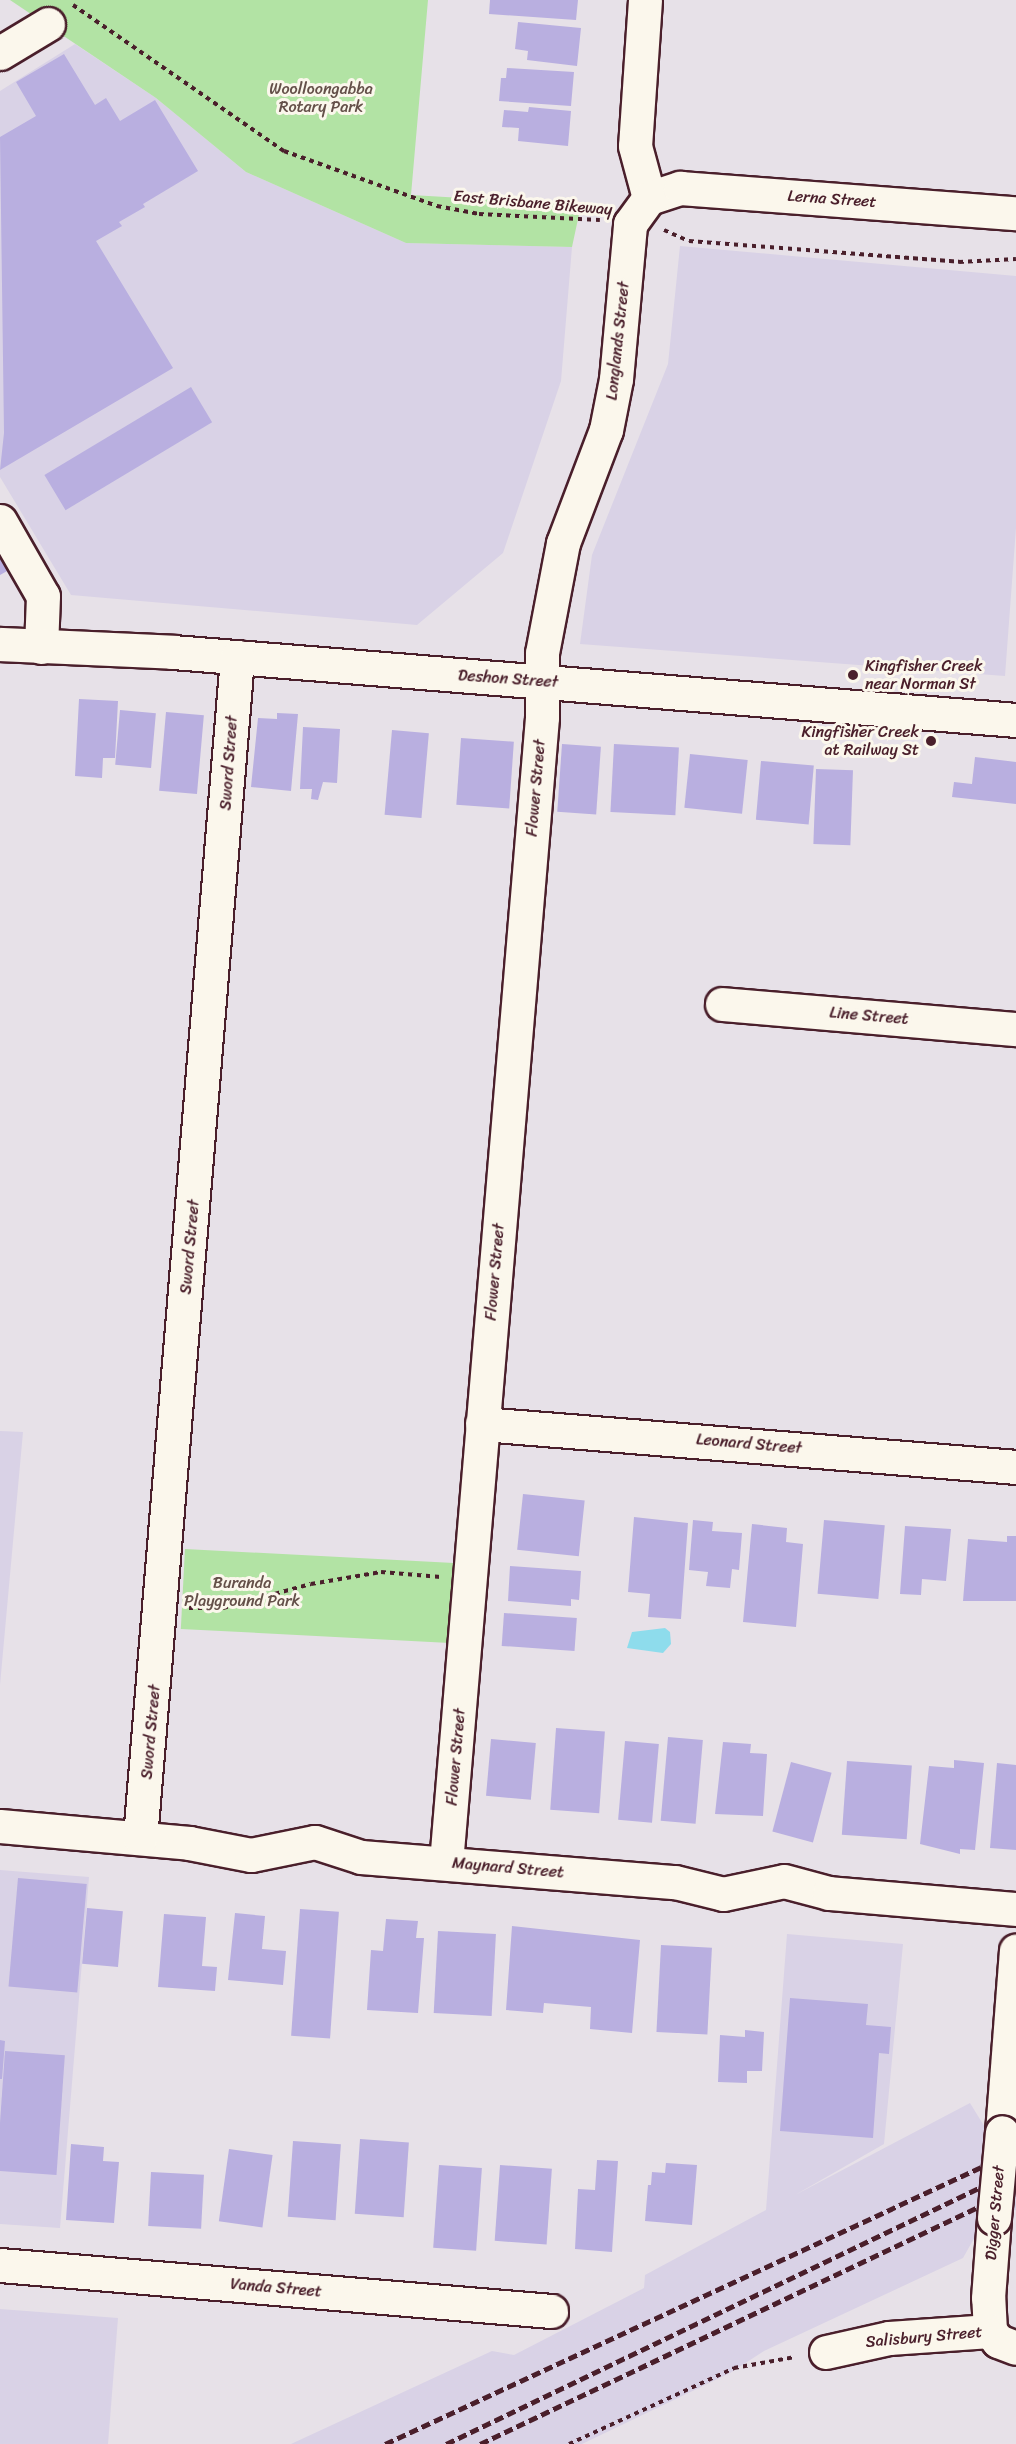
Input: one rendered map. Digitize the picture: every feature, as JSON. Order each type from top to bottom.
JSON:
[{"type":"street","points":[[630,224],[649,198],[634,146],[645,0]]},
{"type":"street","points":[[0,53],[56,12]]},
{"type":"street","name":"Lerna Street","points":[[649,198],[680,188],[1016,213]]},
{"type":"street","name":"Longlands Street","points":[[543,682],[556,570],[606,430],[616,379],[630,224]]},
{"type":"street","points":[[0,521],[43,596],[41,647]]},
{"type":"street","name":"Deshon Street","points":[[0,644],[237,657],[1016,720]]},
{"type":"street","name":"Sword Street","points":[[140,1838],[161,1608],[237,657]]},
{"type":"street","name":"Flower Street","points":[[446,1863],[543,682]]},
{"type":"street","name":"Line Street","points":[[722,1004],[1016,1029]]},
{"type":"street","name":"Leonard Street","points":[[482,1424],[1016,1467]]},
{"type":"street","name":"Maynard Street","points":[[0,1826],[140,1838],[251,1855],[315,1842],[361,1857],[675,1882],[723,1894],[784,1881],[829,1893],[1016,1909]]},
{"type":"street","name":"Digger Street","points":[[1003,2339],[988,2298],[1016,1951]]},
{"type":"street","name":"Vanda Street","points":[[0,2265],[551,2311]]},
{"type":"street","name":"Salisbury Street","points":[[826,2352],[889,2338],[1003,2339]]},
{"type":"path","name":"East Brisbane Bikeway","points":[[56,12],[284,151],[437,206],[658,227],[688,241],[959,262],[1016,259]]},
{"type":"path","points":[[161,1608],[223,1608],[311,1584],[381,1572],[471,1580]]},
{"type":"path","points":[[569,2444],[734,2368],[826,2352]]},
{"type":"shaded area","points":[[75,44],[156,98],[246,172],[406,243],[572,247],[561,381],[503,553],[417,625],[71,595],[0,477],[0,91]]},
{"type":"shaded area","points":[[680,246],[1016,276],[1016,528],[1005,676],[580,644],[592,555],[668,364]]},
{"type":"shaded area","points":[[0,1431],[23,1432],[0,1685]]},
{"type":"shaded area","points":[[0,1870],[89,1877],[60,2228],[0,2224]]},
{"type":"shaded area","points":[[787,1934],[903,1944],[884,2144],[795,2195],[970,2103],[986,2129],[1016,2120],[1016,2210],[977,2222],[976,2235],[963,2258],[764,2351],[730,2373],[582,2444],[291,2444],[492,2351],[514,2355],[644,2288],[645,2275],[766,2210]]},
{"type":"shaded area","points":[[0,2309],[118,2318],[108,2444],[0,2444]]},
{"type":"green space","name":"Woolloongabba Rotary Park","points":[[10,0],[428,0],[411,195],[581,205],[572,247],[406,243],[246,172],[156,98]]},
{"type":"green space","name":"Buranda Playground Park","points":[[185,1549],[459,1563],[454,1643],[181,1629]]},
{"type":"water","points":[[665,1628],[670,1632],[671,1644],[663,1653],[627,1648],[632,1632]]},
{"type":"building","points":[[490,0],[578,0],[576,20],[489,14]]},
{"type":"building","points":[[518,22],[581,28],[577,66],[527,60],[528,51],[515,49]]},
{"type":"building","points":[[64,54],[95,105],[106,98],[120,121],[155,100],[198,171],[143,204],[145,207],[119,222],[122,226],[96,241],[173,368],[0,470],[4,433],[0,137],[36,116],[16,82]]},
{"type":"building","points":[[507,68],[574,72],[571,106],[499,101],[501,78],[506,78]]},
{"type":"building","points":[[529,107],[571,111],[568,146],[518,141],[519,128],[502,127],[504,110],[528,112]]},
{"type":"building","points":[[191,387],[212,422],[66,510],[44,475]]},
{"type":"building","points":[[0,554],[9,570],[0,575]]},
{"type":"building","points":[[79,699],[118,701],[115,758],[103,758],[102,778],[75,776]]},
{"type":"building","points":[[120,710],[156,713],[151,768],[115,765]]},
{"type":"building","points":[[166,712],[204,715],[197,794],[159,791]]},
{"type":"building","points":[[277,713],[298,714],[291,791],[251,787],[258,718],[277,719]]},
{"type":"building","points":[[303,727],[340,729],[337,783],[323,782],[318,800],[311,799],[312,789],[300,789]]},
{"type":"building","points":[[392,730],[429,733],[421,818],[385,815]]},
{"type":"building","points":[[461,738],[514,742],[509,809],[456,805]]},
{"type":"building","points":[[562,744],[601,747],[596,815],[557,812]]},
{"type":"building","points":[[614,744],[679,747],[675,815],[610,812]]},
{"type":"building","points":[[690,754],[748,760],[742,814],[684,808]]},
{"type":"building","points":[[975,757],[1016,762],[1016,804],[952,797],[954,782],[972,784]]},
{"type":"building","points":[[761,761],[814,766],[809,824],[756,820]]},
{"type":"building","points":[[816,769],[853,770],[850,845],[813,844]]},
{"type":"building","points":[[523,1494],[585,1500],[579,1556],[517,1550]]},
{"type":"building","points":[[634,1517],[688,1523],[681,1619],[648,1617],[650,1594],[628,1592]]},
{"type":"building","points":[[693,1520],[713,1522],[712,1531],[742,1533],[739,1570],[732,1569],[730,1588],[706,1586],[708,1572],[689,1570]]},
{"type":"building","points":[[824,1520],[885,1525],[878,1599],[818,1594]]},
{"type":"building","points":[[752,1524],[787,1528],[786,1542],[803,1544],[796,1627],[743,1622]]},
{"type":"building","points":[[905,1526],[951,1529],[946,1581],[922,1579],[921,1595],[900,1594]]},
{"type":"building","points":[[1007,1536],[1016,1536],[1016,1601],[963,1601],[968,1539],[1007,1542]]},
{"type":"building","points":[[510,1566],[581,1571],[579,1600],[571,1599],[571,1606],[508,1601]]},
{"type":"building","points":[[504,1613],[577,1618],[575,1651],[502,1646]]},
{"type":"building","points":[[556,1728],[605,1731],[599,1813],[550,1810]]},
{"type":"building","points":[[668,1737],[703,1740],[696,1824],[661,1821]]},
{"type":"building","points":[[491,1739],[536,1743],[531,1800],[486,1796]]},
{"type":"building","points":[[625,1741],[659,1744],[652,1823],[618,1820]]},
{"type":"building","points":[[723,1742],[751,1744],[750,1753],[767,1754],[763,1816],[715,1814]]},
{"type":"building","points":[[954,1760],[984,1763],[975,1850],[960,1849],[960,1854],[920,1844],[929,1766],[954,1768]]},
{"type":"building","points":[[847,1761],[912,1766],[907,1839],[842,1835]]},
{"type":"building","points":[[791,1762],[832,1773],[813,1842],[772,1832]]},
{"type":"building","points":[[997,1763],[1016,1765],[1016,1850],[990,1848]]},
{"type":"building","points":[[18,1878],[87,1884],[77,1993],[9,1987]]},
{"type":"building","points":[[87,1908],[123,1911],[118,1967],[82,1964]]},
{"type":"building","points":[[300,1909],[339,1912],[330,2038],[291,2036]]},
{"type":"building","points":[[235,1913],[265,1916],[262,1949],[286,1951],[283,1985],[228,1980]]},
{"type":"building","points":[[164,1914],[206,1917],[202,1966],[217,1967],[215,1991],[158,1987]]},
{"type":"building","points":[[386,1919],[418,1921],[416,1938],[424,1938],[418,2013],[367,2010],[371,1950],[383,1951]]},
{"type":"building","points":[[512,1926],[640,1940],[632,2033],[590,2029],[591,2007],[544,2003],[543,2013],[506,2010]]},
{"type":"building","points":[[438,1931],[496,1934],[492,2016],[434,2013]]},
{"type":"building","points":[[661,1945],[712,1948],[707,2035],[656,2032]]},
{"type":"building","points":[[790,1998],[868,2004],[866,2025],[891,2027],[889,2054],[879,2053],[873,2138],[780,2131]]},
{"type":"building","points":[[745,2030],[764,2032],[762,2071],[747,2071],[747,2083],[718,2082],[720,2035],[745,2037]]},
{"type":"building","points":[[0,2040],[5,2041],[2,2079],[0,2079]]},
{"type":"building","points":[[5,2051],[65,2055],[56,2175],[0,2171],[0,2123]]},
{"type":"building","points":[[360,2139],[409,2142],[404,2217],[355,2214]]},
{"type":"building","points":[[293,2141],[341,2144],[336,2220],[288,2217]]},
{"type":"building","points":[[71,2144],[104,2147],[103,2161],[119,2162],[114,2223],[66,2220]]},
{"type":"building","points":[[229,2149],[273,2155],[262,2227],[219,2221]]},
{"type":"building","points":[[597,2160],[618,2161],[612,2252],[575,2249],[578,2189],[595,2190]]},
{"type":"building","points":[[666,2163],[697,2165],[692,2225],[645,2221],[648,2185],[651,2185],[652,2172],[665,2173]]},
{"type":"building","points":[[439,2165],[482,2168],[476,2251],[433,2248]]},
{"type":"building","points":[[500,2165],[552,2169],[547,2244],[495,2241]]},
{"type":"building","points":[[151,2172],[204,2175],[201,2229],[148,2226]]},
{"type":"railway","points":[[385,2444],[1016,2151]]},
{"type":"railway","points":[[446,2444],[1016,2170]]},
{"type":"railway","points":[[480,2444],[1016,2189]]},
{"type":"place","name":"Kingfisher Creek near Norman St","points":[[853,675]]},
{"type":"place","name":"Kingfisher Creek at Railway St","points":[[931,741]]}]
